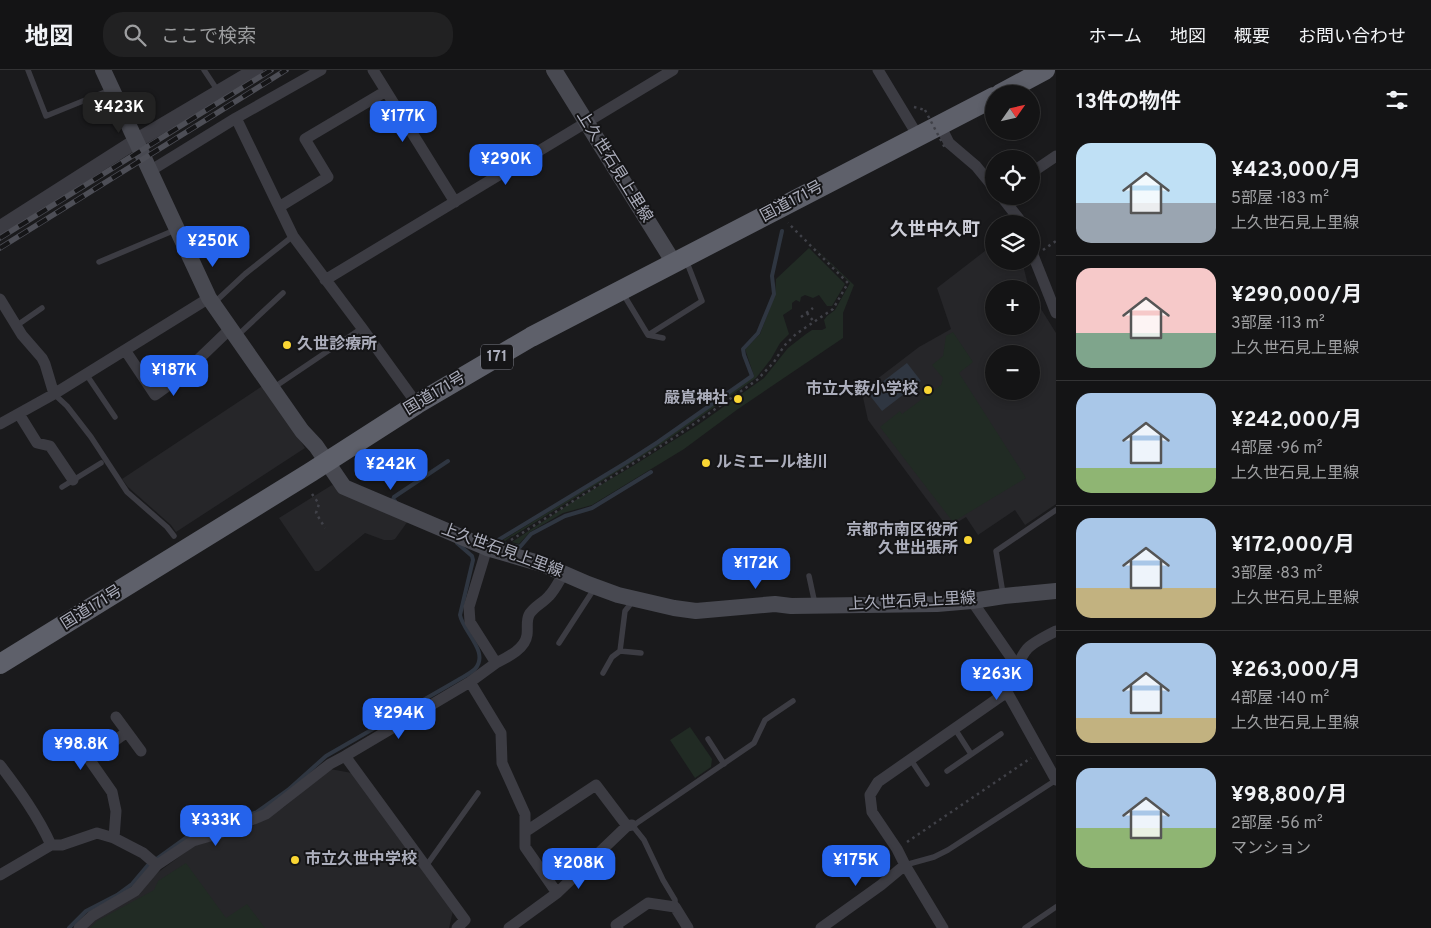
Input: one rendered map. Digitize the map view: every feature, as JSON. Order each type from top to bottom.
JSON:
[{"type":"highway","points":[[1017,85],[1045,70]]},
{"type":"highway","name":"国道171号","points":[[0,664],[327,462],[417,404],[531,337],[985,102]]},
{"type":"main road","name":"上久世石見上里線","points":[[103,70],[211,301],[302,431],[316,446],[344,487],[487,548],[542,564],[595,587],[634,599],[674,608],[696,611],[775,604],[791,606],[937,604],[1056,591]]},
{"type":"main road","name":"上久世石見上里線","points":[[554,70],[587,123],[680,260]]},
{"type":"street","points":[[0,228],[136,141],[256,70]]},
{"type":"street","points":[[150,171],[236,118],[321,70]]},
{"type":"street","points":[[372,70],[455,202]]},
{"type":"street","points":[[325,280],[673,70]]},
{"type":"street","points":[[878,70],[918,136]]},
{"type":"street","points":[[279,207],[328,177],[306,139],[386,91]]},
{"type":"street","points":[[236,118],[293,236],[417,404]]},
{"type":"street","points":[[940,125],[949,143],[976,166],[985,177]]},
{"type":"street","points":[[1040,167],[1056,156]]},
{"type":"street","points":[[1008,205],[1016,215]]},
{"type":"street","points":[[1039,270],[1056,313]]},
{"type":"street","points":[[0,299],[22,335],[46,364],[54,394]]},
{"type":"street","points":[[0,424],[211,301]]},
{"type":"street","points":[[125,350],[155,395],[180,377],[234,332]]},
{"type":"street","points":[[19,414],[37,443],[50,446],[72,480]]},
{"type":"street","points":[[487,548],[468,614],[470,622],[496,663]]},
{"type":"street","points":[[79,928],[92,916],[135,891],[157,865],[193,840],[220,833],[266,814],[330,764],[470,682],[509,656],[524,644],[527,635],[527,618],[530,613],[548,598],[564,573]]},
{"type":"street","points":[[972,601],[1017,666]]},
{"type":"street","points":[[1056,631],[1028,648],[1017,666],[1008,687],[1008,692],[1056,780]]},
{"type":"street","points":[[470,682],[501,733],[502,763],[525,814],[526,846],[557,892]]},
{"type":"street","points":[[943,928],[905,865],[897,848],[872,812],[870,795],[878,782],[1008,692]]},
{"type":"street","points":[[116,717],[140,751]]},
{"type":"street","points":[[114,838],[116,811],[112,792],[89,759],[127,732]]},
{"type":"street","points":[[346,756],[426,866],[465,925]]},
{"type":"street","points":[[0,765],[17,787],[51,845]]},
{"type":"street","points":[[509,928],[557,892],[630,825],[596,785],[525,832]]},
{"type":"street","points":[[0,875],[51,845],[62,845],[97,833],[114,838],[143,854],[157,865]]},
{"type":"street","points":[[821,928],[881,885],[905,865]]},
{"type":"street","points":[[618,928],[616,925],[648,904],[675,907],[688,928]]},
{"type":"lane","points":[[28,70],[46,116],[112,89]]},
{"type":"lane","points":[[204,70],[219,92]]},
{"type":"lane","points":[[99,262],[177,229]]},
{"type":"lane","points":[[211,301],[293,236]]},
{"type":"lane","points":[[648,335],[702,301],[680,260]]},
{"type":"lane","points":[[621,290],[648,335],[663,338]]},
{"type":"lane","points":[[234,332],[283,293]]},
{"type":"lane","points":[[16,326],[42,308]]},
{"type":"lane","points":[[272,388],[362,328]]},
{"type":"lane","points":[[86,374],[115,418]]},
{"type":"lane","points":[[54,394],[67,406],[92,437],[127,492],[168,526],[174,536]]},
{"type":"lane","points":[[62,487],[101,463]]},
{"type":"lane","points":[[1004,596],[996,551],[1056,510]]},
{"type":"lane","points":[[809,576],[815,606]]},
{"type":"lane","points":[[559,643],[595,587]]},
{"type":"lane","points":[[620,651],[625,611],[634,599]]},
{"type":"lane","points":[[603,673],[612,657],[620,651],[641,653]]},
{"type":"lane","points":[[630,825],[634,825],[754,743],[765,720],[793,701]]},
{"type":"lane","points":[[955,729],[972,754]]},
{"type":"lane","points":[[947,771],[1001,734]]},
{"type":"lane","points":[[708,739],[724,764]]},
{"type":"lane","points":[[911,760],[927,784]]},
{"type":"lane","points":[[905,865],[934,857],[948,850],[1056,780]]},
{"type":"lane","points":[[426,866],[478,793]]},
{"type":"lane","points":[[630,825],[644,840],[675,900],[675,907]]},
{"type":"lane","points":[[1025,928],[1056,907]]},
{"type":"path","points":[[924,110],[946,150]]},
{"type":"path","points":[[507,542],[675,436],[757,380],[796,334],[832,309],[848,283],[788,223]]},
{"type":"path","points":[[801,317],[813,308]]},
{"type":"path","points":[[807,312],[814,322]]},
{"type":"path","points":[[312,494],[319,504],[316,513],[325,528]]},
{"type":"path","points":[[897,848],[1041,752]]},
{"type":"shaded area","points":[[808,241],[854,285],[843,313],[843,338],[738,409],[684,449],[592,505],[563,513],[530,532],[519,544],[512,542],[577,499],[698,425],[764,378],[788,348],[806,334],[812,330],[826,328],[824,320],[835,310],[850,283]]},
{"type":"shaded area","points":[[809,248],[845,284],[832,306],[827,306],[819,295],[813,298],[805,295],[801,297],[800,302],[796,300],[792,303],[792,309],[783,315],[789,334],[780,343],[771,359],[756,378],[660,445],[505,541],[503,540],[628,463],[754,376],[745,349],[760,334],[775,295],[776,279]]},
{"type":"shaded area","name":"市立大薮小学校","points":[[985,251],[985,270],[1024,270],[1027,280],[985,280],[985,335],[1040,335],[1040,307],[1056,333],[1056,504],[1025,525],[1015,510],[978,535],[966,517],[948,528],[868,420],[862,393],[864,389],[919,347],[951,329],[937,288]]},
{"type":"shaded area","points":[[953,332],[973,362],[959,373],[1026,478],[953,522],[880,427],[900,411],[902,414],[941,385],[943,378],[932,365],[943,356],[946,336]]},
{"type":"shaded area","points":[[907,363],[921,381],[882,411],[868,393]]},
{"type":"shaded area","points":[[264,385],[305,448],[176,532],[171,525],[128,487],[122,479]]},
{"type":"shaded area","points":[[332,485],[408,521],[395,539],[392,540],[384,540],[365,533],[319,571],[315,571],[279,518]]},
{"type":"shaded area","points":[[690,727],[712,759],[711,767],[695,778],[670,740]]},
{"type":"shaded area","name":"市立久世中学校","points":[[330,769],[352,773],[453,911],[449,928],[82,928],[194,846],[251,827],[284,807]]},
{"type":"shaded area","points":[[186,863],[226,918],[247,904],[265,928],[90,928],[97,921],[154,890],[158,881]]},
{"type":"waterway","points":[[478,535],[495,542],[658,442],[752,376],[743,349],[758,333],[774,294],[772,276],[782,231]]},
{"type":"waterway","points":[[395,501],[393,500],[394,497],[448,461]]},
{"type":"waterway","points":[[496,542],[520,547],[531,534],[565,516],[592,508],[651,472]]},
{"type":"waterway","points":[[69,928],[86,911],[117,895],[132,884],[148,865],[191,834],[257,812],[288,790],[326,756],[475,669],[479,662],[478,649],[462,622],[460,615],[473,560],[472,556],[457,543]]},
{"type":"railway","points":[[0,238],[271,70]]},
{"type":"railway","points":[[0,248],[286,70]]},
{"type":"place","name":"久世診療所","points":[[287,345]]},
{"type":"place","name":"市立大薮小学校","points":[[928,390]]},
{"type":"place","name":"嚴嶌神社","points":[[738,399]]},
{"type":"place","name":"ルミエール桂川","points":[[706,463]]},
{"type":"place","name":"京都市南区役所 久世出張所","points":[[968,540]]},
{"type":"place","name":"市立久世中学校","points":[[295,860]]},
{"type":"district","name":"久世中久町","points":[[935,230]]}]
